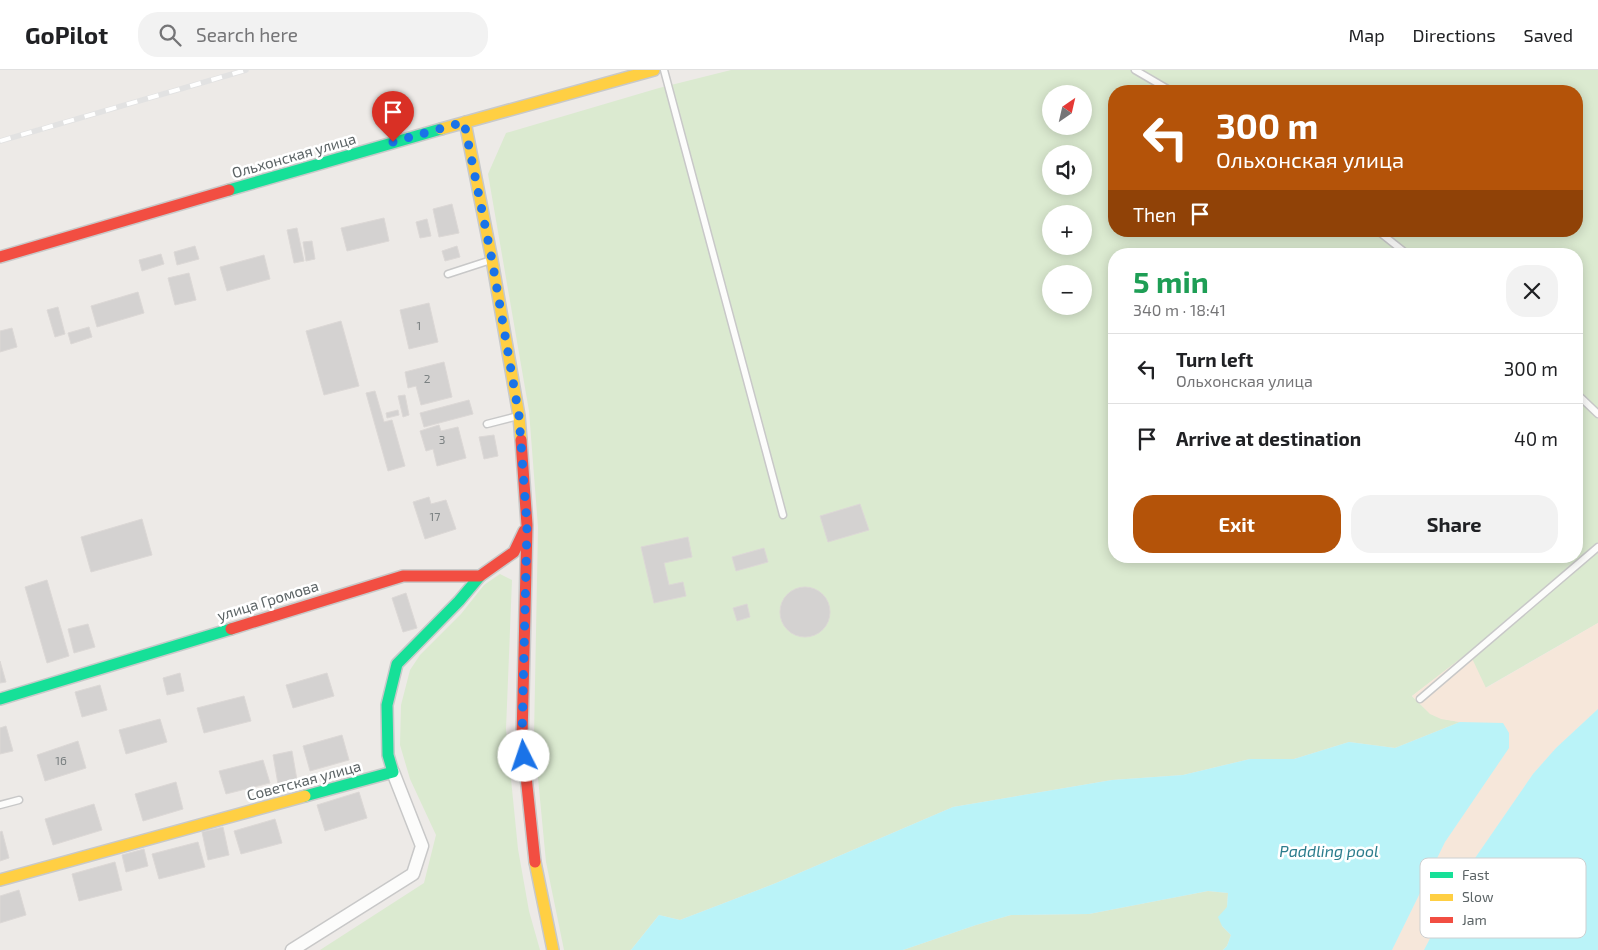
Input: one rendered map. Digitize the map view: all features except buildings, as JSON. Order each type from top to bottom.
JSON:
[{"type":"street","name":"Ольхонская улица","points":[[0,257],[464,122],[654,70]]},
{"type":"street","points":[[464,122],[492,260],[519,416],[527,525],[522,738],[535,860],[553,950]]},
{"type":"street","points":[[292,950],[413,874],[422,846],[388,755],[387,704],[397,664],[459,601],[480,576],[514,552],[527,525]]},
{"type":"street","name":"улица Громова","points":[[0,699],[403,576],[480,576]]},
{"type":"street","name":"Советская улица","points":[[0,880],[393,772]]},
{"type":"lane","points":[[664,70],[783,515]]},
{"type":"lane","points":[[1135,70],[1160,85]]},
{"type":"lane","points":[[1386,237],[1399,248]]},
{"type":"lane","points":[[448,274],[492,260]]},
{"type":"lane","points":[[1583,400],[1598,414]]},
{"type":"lane","points":[[487,424],[519,416]]},
{"type":"lane","points":[[1583,560],[1598,547]]},
{"type":"lane","points":[[1420,699],[1579,563]]},
{"type":"lane","points":[[0,805],[19,800]]},
{"type":"green space","points":[[731,70],[1598,70],[1598,623],[1485,688],[1468,653],[1412,696],[1433,715],[1460,722],[1395,748],[1349,742],[1294,759],[1250,759],[1183,775],[1112,780],[953,807],[776,883],[680,920],[659,915],[631,950],[564,950],[546,862],[534,736],[538,527],[529,411],[488,174],[506,133],[659,88]]},
{"type":"green space","points":[[500,574],[512,580],[506,729],[518,849],[529,911],[540,950],[320,950],[424,883],[436,835],[410,779],[400,745],[401,705],[410,670],[420,655],[461,614],[484,585]]},
{"type":"green space","points":[[1208,891],[1228,893],[1227,907],[1222,926],[1231,935],[1227,946],[1223,950],[903,950],[1011,915],[1089,914]]},
{"type":"sand","points":[[1598,623],[1598,709],[1556,748],[1533,774],[1475,858],[1437,858],[1445,842],[1509,747],[1460,722],[1441,719],[1430,714],[1412,696],[1469,652],[1486,688]]},
{"type":"sand","points":[[1420,893],[1420,938],[1430,938],[1424,950],[1392,950]]},
{"type":"water","points":[[1598,709],[1598,950],[1424,950],[1430,938],[1586,938],[1586,858],[1475,858],[1533,774],[1556,748]]},
{"type":"water","name":"Paddling pool","points":[[1460,722],[1503,723],[1509,733],[1509,748],[1445,842],[1437,858],[1420,858],[1420,893],[1392,950],[1223,950],[1227,946],[1231,935],[1222,926],[1218,917],[1227,907],[1228,893],[1208,891],[1089,914],[1011,915],[903,950],[631,950],[659,915],[680,920],[776,883],[953,807],[1112,780],[1183,775],[1250,759],[1294,759],[1349,742],[1395,748]]},
{"type":"railway","points":[[0,141],[246,70]]},
{"type":"traffic: fast","points":[[229,190],[441,129]]},
{"type":"traffic: fast","points":[[305,796],[393,772],[388,755],[387,705],[397,664],[459,601],[480,576]]},
{"type":"traffic: fast","points":[[0,699],[231,629]]},
{"type":"traffic: slow","points":[[441,129],[654,70]]},
{"type":"traffic: slow","points":[[465,122],[492,260],[519,416],[521,440]]},
{"type":"traffic: slow","points":[[0,880],[305,796]]},
{"type":"traffic: slow","points":[[535,862],[553,950]]},
{"type":"traffic: jam","points":[[0,257],[229,190]]},
{"type":"traffic: jam","points":[[521,440],[527,525],[522,738],[535,862]]},
{"type":"traffic: jam","points":[[231,629],[403,576],[480,576],[514,552],[524,531]]},
{"type":"route","points":[[393,142],[464,122],[492,260],[519,416],[527,525],[522,738],[524,756]]}]
